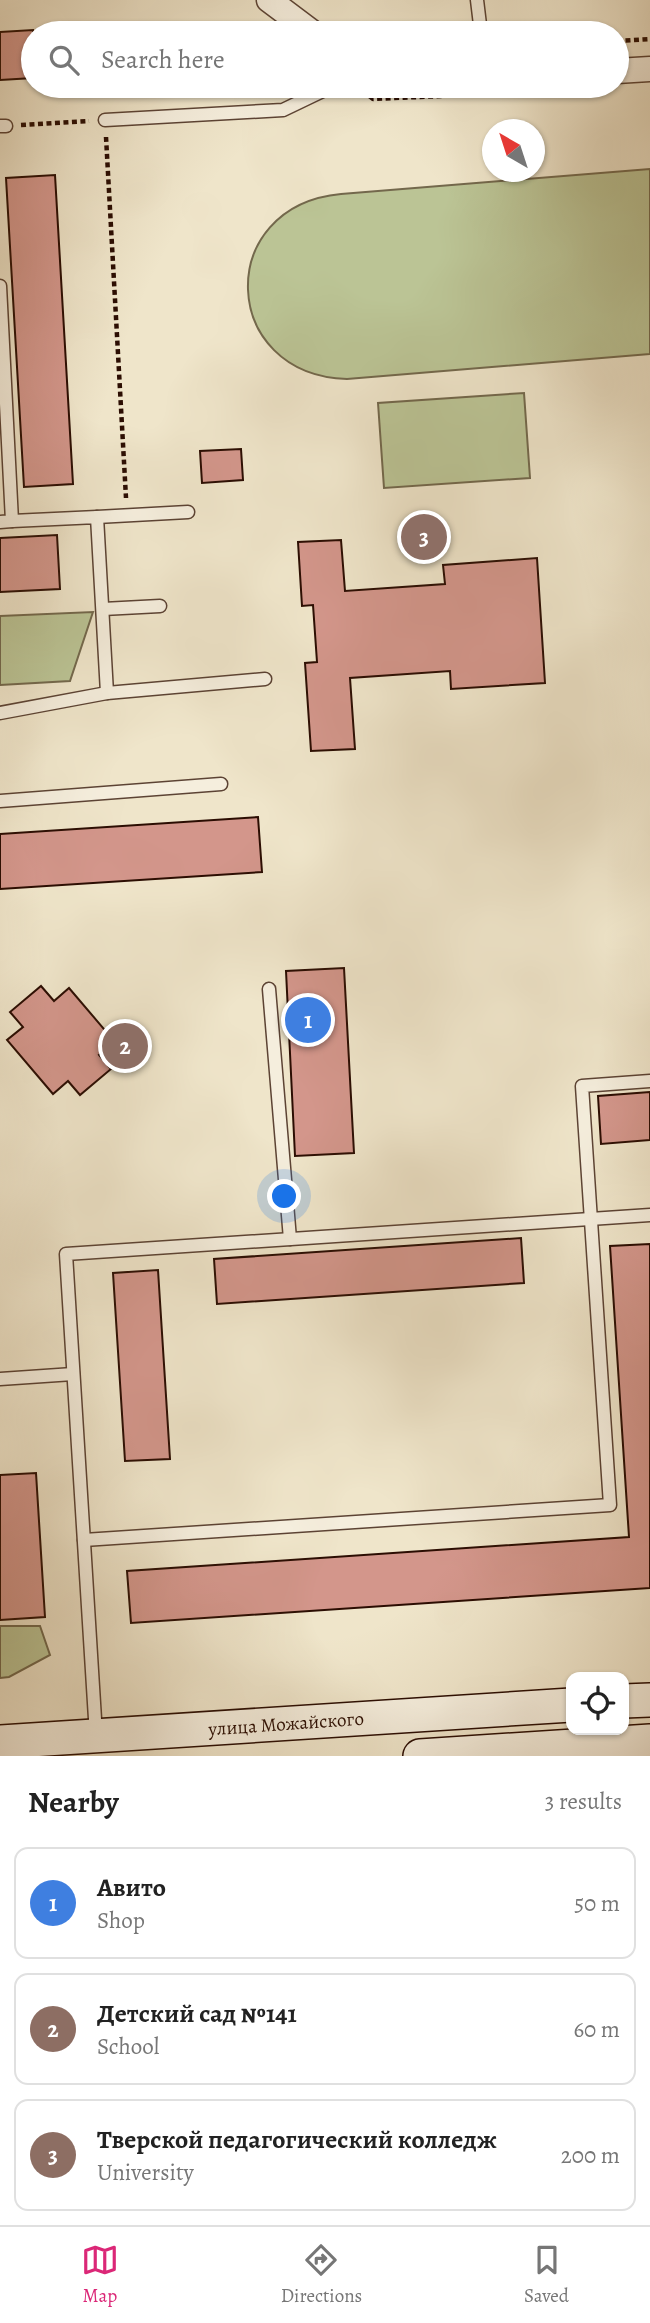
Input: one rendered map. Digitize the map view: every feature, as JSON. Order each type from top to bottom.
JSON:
[{"type":"main road","points":[[629,1701],[650,1700]]},
{"type":"main road","name":"улица Можайского","points":[[0,1742],[566,1704]]},
{"type":"main road","points":[[420,1756],[650,1741]]},
{"type":"street","points":[[269,0],[297,21]]},
{"type":"street","points":[[629,75],[650,69]]},
{"type":"lane","points":[[477,0],[480,21]]},
{"type":"lane","points":[[105,120],[283,110],[308,98]]},
{"type":"lane","points":[[0,286],[6,521],[188,512]]},
{"type":"lane","points":[[97,517],[107,693]]},
{"type":"lane","points":[[103,609],[160,606]]},
{"type":"lane","points":[[0,713],[107,693],[265,679]]},
{"type":"lane","points":[[0,801],[221,784]]},
{"type":"lane","points":[[269,989],[289,1239]]},
{"type":"lane","points":[[84,1540],[610,1505],[582,1086],[650,1081]]},
{"type":"lane","points":[[96,1736],[65,1254],[650,1215]]},
{"type":"lane","points":[[0,1378],[73,1374]]},
{"type":"path","points":[[629,40],[650,39]]},
{"type":"path","points":[[3,126],[105,120],[127,515]]},
{"type":"green space","points":[[650,169],[650,354],[347,379],[305,370],[274,350],[255,322],[248,290],[253,257],[270,227],[299,205],[341,194],[489,182],[545,182],[545,177]]},
{"type":"green space","points":[[524,393],[530,478],[384,488],[378,403]]},
{"type":"green space","points":[[93,612],[70,681],[0,685],[0,616]]},
{"type":"green space","points":[[0,1626],[40,1626],[50,1655],[9,1677],[0,1678]]},
{"type":"building","points":[[21,31],[21,79],[0,80],[0,32]]},
{"type":"building","points":[[55,175],[73,484],[24,487],[6,178]]},
{"type":"building","points":[[241,449],[243,480],[202,483],[200,451]]},
{"type":"building","points":[[57,535],[60,589],[0,592],[0,538]]},
{"type":"building","points":[[341,540],[345,591],[445,584],[443,565],[537,558],[545,683],[451,689],[450,671],[350,678],[355,749],[311,751],[305,663],[317,662],[313,605],[302,606],[298,542]]},
{"type":"building","points":[[258,817],[262,872],[0,889],[0,834]]},
{"type":"building","points":[[344,968],[354,1153],[295,1156],[286,971]]},
{"type":"building","points":[[41,986],[54,1001],[69,988],[115,1042],[99,1055],[111,1069],[80,1095],[68,1081],[53,1094],[7,1040],[23,1027],[10,1012]]},
{"type":"building","points":[[650,1092],[650,1140],[601,1144],[598,1096]]},
{"type":"building","points":[[521,1238],[524,1283],[217,1304],[214,1259]]},
{"type":"building","points":[[650,1244],[650,1588],[131,1623],[127,1571],[629,1537],[610,1246]]},
{"type":"building","points":[[158,1270],[170,1459],[125,1461],[113,1273]]},
{"type":"building","points":[[36,1473],[45,1617],[0,1620],[0,1475]]},
{"type":"place","name":"Тверской педагогический колледж","points":[[424,537]]},
{"type":"place","name":"Авито","points":[[308,1020]]},
{"type":"place","name":"Детский сад №141","points":[[125,1046]]}]
